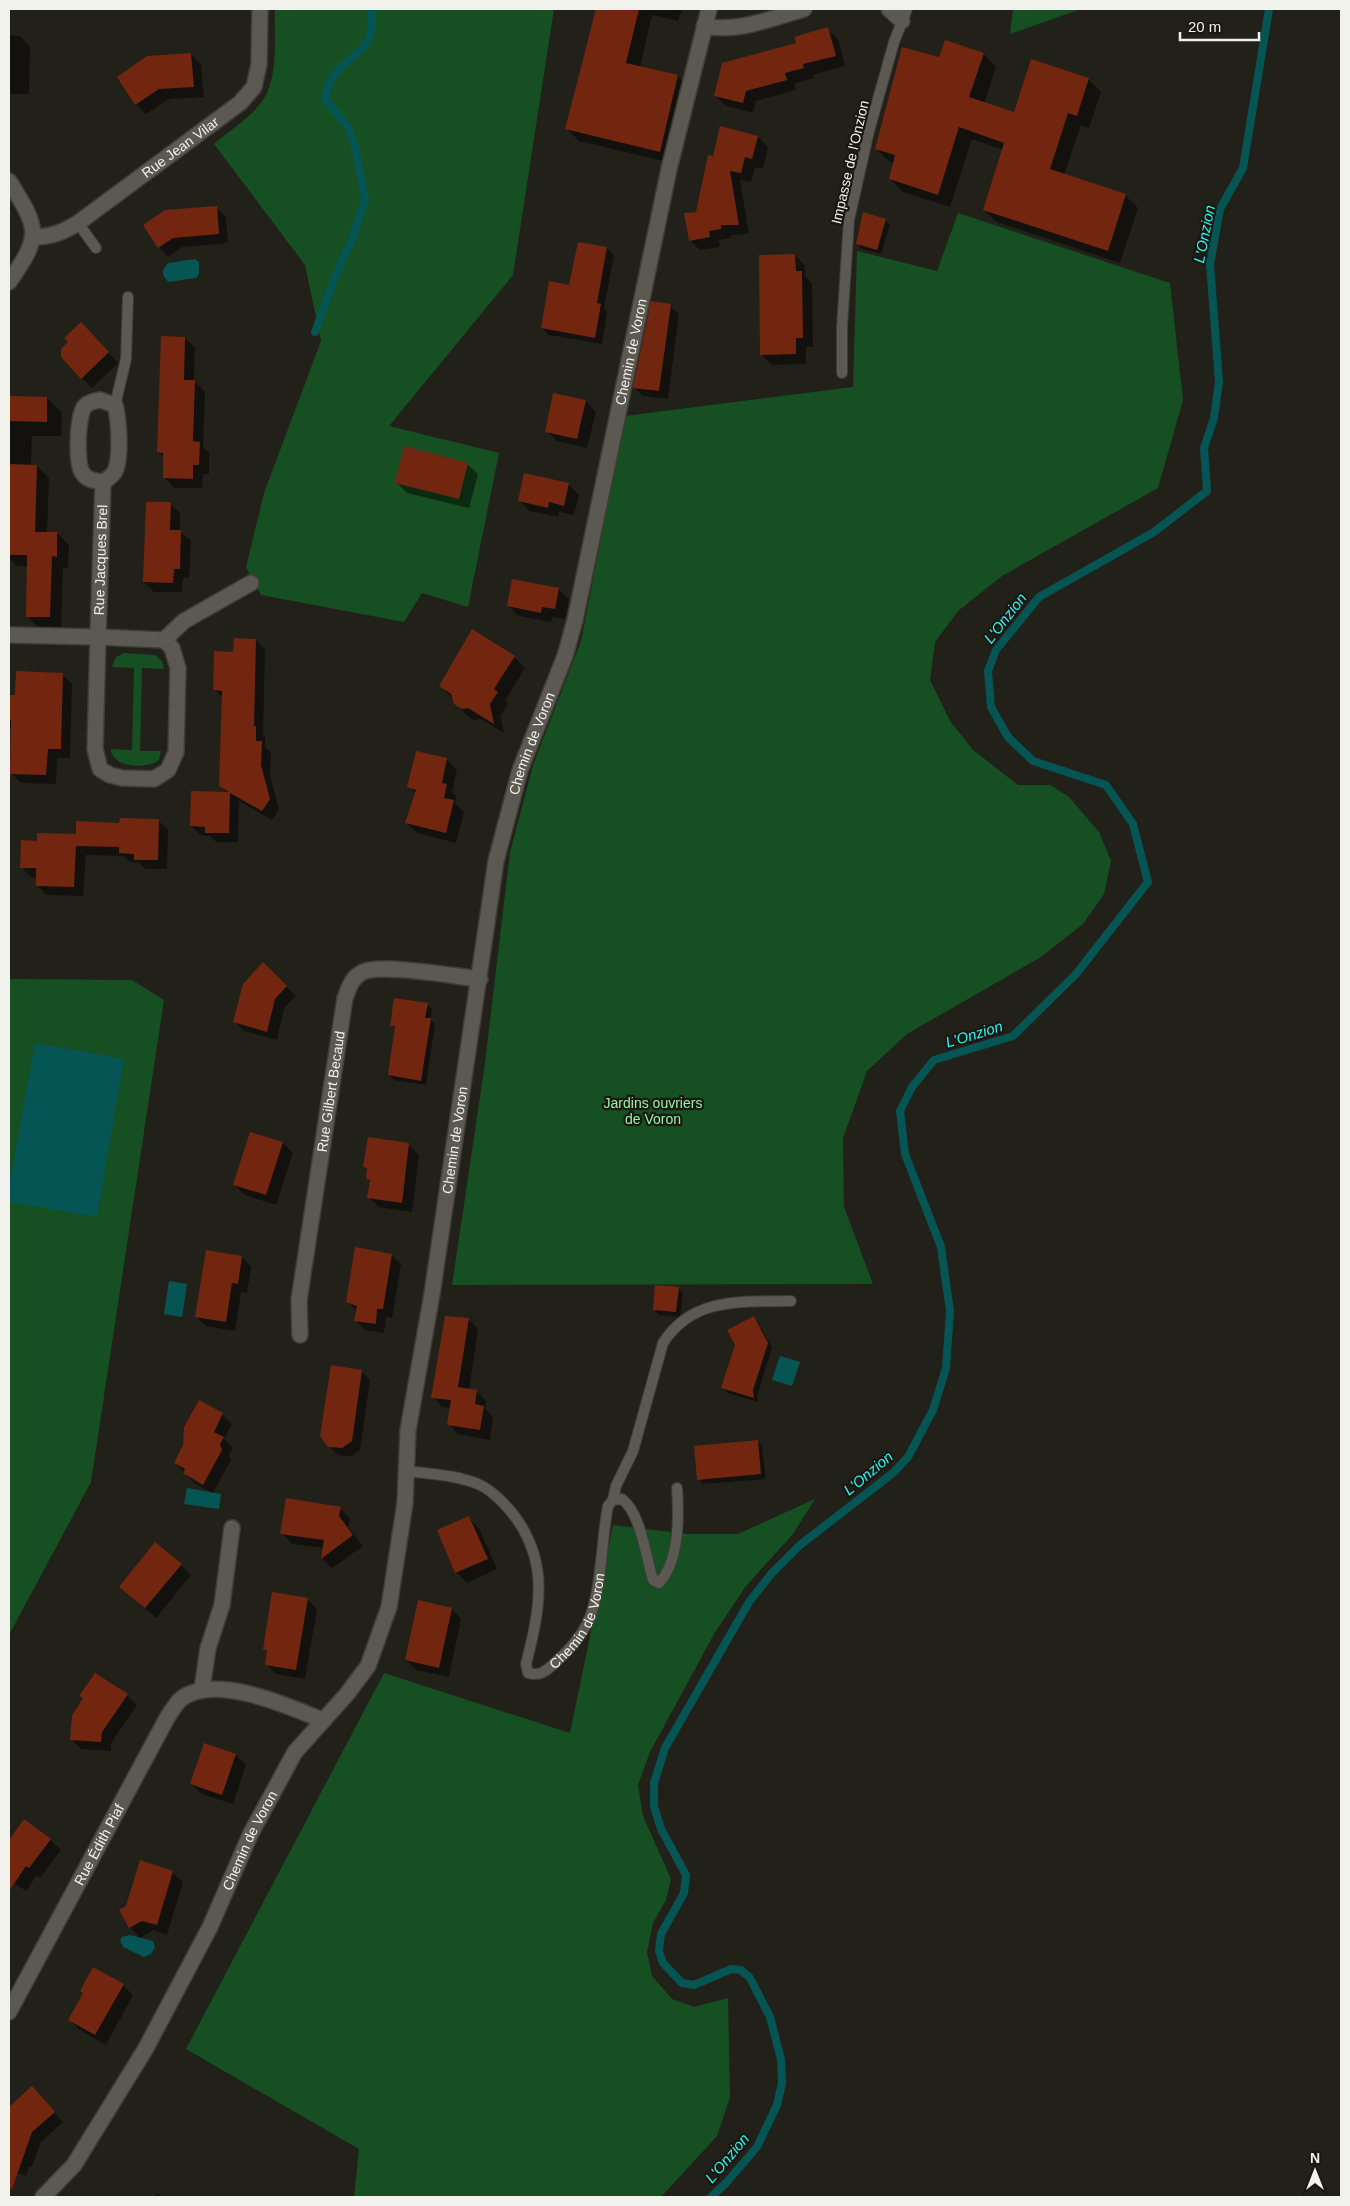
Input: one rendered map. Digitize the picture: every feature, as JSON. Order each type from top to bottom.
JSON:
[{"type":"street","name":"Rue Jean Vilar","points":[[34,237],[48,237],[63,232],[78,223],[240,103],[254,87],[259,64],[260,9]]},
{"type":"street","name":"Chemin de Voron","points":[[43,2197],[74,2166],[146,2048],[210,1927],[251,1833],[295,1752],[347,1694],[368,1666],[389,1608],[404,1504],[408,1430],[432,1294],[496,861],[520,770],[565,656],[575,620],[669,169],[709,9]]},
{"type":"street","points":[[704,26],[716,29],[750,25],[804,9]]},
{"type":"street","points":[[889,9],[905,15]]},
{"type":"street","points":[[9,181],[26,207],[34,237],[22,263],[9,282]]},
{"type":"street","points":[[100,400],[115,405],[118,414],[116,470],[103,482],[90,480],[82,474],[79,464],[80,416],[84,407],[91,402],[100,400]]},
{"type":"street","name":"Rue Jacques Brel","points":[[103,482],[95,749],[96,760],[100,769],[110,775],[122,778],[154,779],[162,776],[168,770],[176,752],[178,668],[172,648],[164,640]]},
{"type":"street","points":[[9,635],[164,640],[184,621],[251,583]]},
{"type":"street","name":"Rue Gilbert Becaud","points":[[300,1335],[299,1300],[345,998],[351,981],[363,972],[381,968],[480,979]]},
{"type":"street","points":[[232,1528],[222,1605],[208,1648],[202,1689],[223,1690],[261,1697],[285,1704],[322,1720]]},
{"type":"street","name":"Rue Édith Piaf","points":[[9,2012],[167,1718],[181,1699],[202,1689]]},
{"type":"lane","name":"Impasse de l'Onzion","points":[[842,372],[842,327],[849,220],[869,131],[905,15]]},
{"type":"lane","points":[[78,223],[96,248]]},
{"type":"lane","points":[[115,405],[126,359],[128,297]]},
{"type":"lane","points":[[677,1488],[679,1514],[675,1544],[670,1566],[659,1582],[653,1580],[629,1504],[622,1499],[613,1500],[616,1486],[633,1451],[660,1352],[670,1332],[704,1308],[727,1302],[791,1301]]},
{"type":"lane","name":"Chemin de Voron","points":[[407,1471],[452,1477],[480,1485],[503,1502],[521,1525],[534,1549],[539,1577],[538,1608],[526,1664],[528,1673],[536,1675],[543,1674],[574,1646],[588,1623],[595,1595],[608,1506],[613,1500]]},
{"type":"green space","points":[[275,9],[554,9],[513,275],[389,426],[499,453],[468,607],[422,593],[404,622],[261,595],[246,567],[264,493],[321,341],[305,265],[214,144],[257,108],[267,93],[274,63]]},
{"type":"green space","points":[[1013,9],[1081,9],[1010,34]]},
{"type":"green space","name":"Jardins ouvriers de Voron","points":[[958,213],[1170,283],[1183,400],[1158,488],[1002,576],[958,611],[935,642],[930,680],[950,721],[973,750],[1018,785],[1050,785],[1068,796],[1099,832],[1111,861],[1104,894],[1083,924],[1041,957],[907,1034],[867,1071],[843,1138],[844,1207],[873,1284],[452,1285],[485,1063],[510,852],[533,765],[581,641],[625,416],[853,387],[857,251],[937,271]]},
{"type":"green space","points":[[124,653],[155,655],[162,661],[164,669],[142,668],[140,751],[161,751],[159,760],[147,765],[124,764],[113,756],[111,749],[132,750],[134,668],[112,667],[116,657]]},
{"type":"green space","points":[[9,979],[132,980],[164,1000],[91,1482],[9,1635]]},
{"type":"green space","points":[[815,1499],[793,1534],[746,1586],[714,1634],[650,1752],[638,1785],[643,1816],[671,1879],[666,1900],[653,1923],[647,1952],[652,1976],[672,1999],[694,2007],[728,1998],[730,2097],[717,2136],[661,2197],[354,2197],[359,2149],[186,2049],[384,1673],[570,1733],[613,1525],[687,1534],[738,1534]]},
{"type":"water","points":[[195,259],[199,262],[199,274],[196,278],[168,282],[163,275],[163,270],[168,263]]},
{"type":"water","points":[[35,1043],[124,1059],[97,1217],[9,1202],[9,1186]]},
{"type":"water","points":[[169,1281],[187,1284],[182,1317],[164,1314]]},
{"type":"water","points":[[780,1356],[800,1362],[792,1386],[772,1380]]},
{"type":"water","points":[[187,1488],[221,1494],[219,1509],[184,1504]]},
{"type":"water","points":[[130,1935],[153,1941],[155,1947],[151,1954],[144,1957],[123,1947],[120,1940],[122,1937]]},
{"type":"building","points":[[596,9],[639,9],[626,63],[678,75],[660,152],[565,129]]},
{"type":"building","points":[[828,27],[836,56],[803,64],[804,68],[785,73],[787,80],[746,91],[743,103],[714,96],[722,63],[796,43],[794,37]]},
{"type":"building","points":[[945,40],[984,53],[969,97],[1014,112],[1031,59],[1089,78],[1077,116],[1068,113],[1050,169],[1126,194],[1108,251],[983,210],[1004,143],[959,127],[938,195],[889,179],[895,155],[875,149],[902,47],[939,57]]},
{"type":"building","points":[[191,53],[194,87],[159,89],[135,105],[117,77],[147,56]]},
{"type":"building","points":[[720,126],[758,136],[752,159],[745,157],[741,173],[730,171],[739,225],[721,225],[721,229],[709,231],[710,237],[689,241],[684,213],[696,212],[708,155],[713,156]]},
{"type":"building","points":[[217,206],[219,234],[173,238],[158,248],[143,225],[165,210]]},
{"type":"building","points":[[863,212],[886,219],[877,250],[856,244]]},
{"type":"building","points":[[578,242],[607,247],[597,303],[601,304],[595,338],[541,328],[549,281],[569,285]]},
{"type":"building","points":[[795,254],[796,271],[802,271],[803,338],[796,338],[796,354],[760,355],[759,255]]},
{"type":"building","points":[[651,301],[671,304],[659,391],[633,388]]},
{"type":"building","points":[[81,322],[109,352],[81,379],[61,357],[61,349],[68,342],[64,338]]},
{"type":"building","points":[[161,336],[185,337],[184,380],[195,380],[193,441],[200,442],[199,465],[193,465],[193,479],[163,478],[163,453],[157,452]]},
{"type":"building","points":[[553,393],[586,400],[577,439],[545,432]]},
{"type":"building","points":[[9,396],[47,397],[47,422],[9,421]]},
{"type":"building","points":[[404,446],[468,463],[459,499],[395,483]]},
{"type":"building","points":[[9,464],[37,465],[35,532],[57,532],[57,557],[52,556],[50,617],[26,617],[27,555],[9,555]]},
{"type":"building","points":[[524,473],[569,483],[564,506],[549,502],[548,508],[518,501]]},
{"type":"building","points":[[146,502],[171,502],[170,530],[181,530],[180,569],[174,569],[173,583],[143,582]]},
{"type":"building","points":[[512,579],[559,588],[555,609],[542,607],[541,613],[507,606]]},
{"type":"building","points":[[472,629],[515,656],[494,689],[498,692],[490,704],[494,724],[468,708],[462,709],[454,704],[451,694],[439,686]]},
{"type":"building","points":[[234,638],[256,639],[254,726],[256,726],[256,741],[262,741],[261,765],[270,799],[262,811],[230,793],[229,833],[205,833],[205,827],[190,826],[191,791],[229,792],[219,786],[222,691],[213,690],[214,651],[233,652]]},
{"type":"building","points":[[16,671],[63,673],[61,749],[48,749],[46,775],[10,774],[11,720],[9,720],[9,695],[15,695]]},
{"type":"building","points":[[416,751],[447,758],[442,783],[447,784],[444,798],[454,800],[446,833],[405,823],[416,790],[407,787]]},
{"type":"building","points":[[120,818],[159,819],[158,860],[134,860],[134,854],[119,853],[119,847],[76,846],[74,887],[36,886],[36,868],[20,868],[21,840],[37,841],[37,833],[76,834],[76,821],[119,823]]},
{"type":"building","points":[[263,962],[287,986],[275,999],[267,1032],[233,1022],[243,984]]},
{"type":"building","points":[[394,998],[428,1003],[425,1018],[431,1018],[421,1081],[388,1075],[395,1026],[390,1026]]},
{"type":"building","points":[[250,1132],[283,1142],[266,1195],[233,1185]]},
{"type":"building","points":[[368,1137],[409,1143],[402,1203],[367,1198],[370,1180],[366,1179],[367,1168],[363,1167]]},
{"type":"building","points":[[355,1247],[392,1254],[383,1309],[377,1309],[376,1324],[354,1321],[357,1306],[346,1302]]},
{"type":"building","points":[[206,1250],[242,1256],[238,1284],[232,1283],[226,1322],[195,1317]]},
{"type":"building","points":[[655,1285],[679,1287],[676,1312],[653,1310]]},
{"type":"building","points":[[445,1316],[469,1318],[458,1387],[477,1390],[475,1404],[484,1406],[480,1430],[447,1425],[451,1400],[431,1398]]},
{"type":"building","points":[[754,1316],[768,1343],[753,1390],[754,1398],[721,1388],[735,1345],[727,1330]]},
{"type":"building","points":[[331,1365],[362,1370],[352,1441],[342,1448],[328,1447],[320,1436]]},
{"type":"building","points":[[199,1400],[223,1413],[214,1432],[224,1437],[220,1444],[222,1450],[203,1485],[183,1473],[185,1469],[174,1463],[183,1445],[184,1427]]},
{"type":"building","points":[[758,1440],[761,1474],[697,1480],[694,1446]]},
{"type":"building","points":[[286,1498],[341,1507],[339,1516],[353,1535],[321,1559],[324,1540],[280,1534]]},
{"type":"building","points":[[469,1516],[488,1559],[455,1573],[437,1530]]},
{"type":"building","points":[[155,1542],[182,1564],[145,1608],[119,1587]]},
{"type":"building","points":[[272,1592],[308,1598],[296,1670],[265,1665],[267,1650],[263,1650]]},
{"type":"building","points":[[418,1600],[452,1608],[439,1668],[405,1660]]},
{"type":"building","points":[[95,1673],[128,1694],[102,1732],[101,1742],[70,1740],[72,1716],[83,1698],[79,1696]]},
{"type":"building","points":[[204,1743],[236,1754],[222,1795],[190,1784]]},
{"type":"building","points":[[24,1819],[51,1839],[29,1868],[26,1866],[9,1891],[9,1840]]},
{"type":"building","points":[[140,1860],[173,1871],[157,1925],[142,1921],[129,1928],[119,1910],[126,1906]]},
{"type":"building","points":[[93,1967],[124,1984],[95,2035],[68,2020],[83,1993],[80,1991]]},
{"type":"building","points":[[32,2086],[55,2112],[32,2132],[12,2189],[9,2188],[9,2107]]},
{"type":"waterway","points":[[315,332],[336,274],[352,240],[365,199],[356,151],[348,127],[325,99],[329,84],[338,70],[366,44],[372,24],[371,9]]},
{"type":"waterway","name":"L'Onzion","points":[[711,2197],[726,2183],[757,2147],[777,2105],[782,2083],[781,2059],[770,2017],[750,1978],[741,1970],[731,1969],[694,1985],[682,1983],[663,1963],[659,1951],[661,1934],[684,1893],[686,1875],[661,1829],[654,1806],[654,1783],[665,1748],[749,1602],[772,1573],[800,1545],[893,1473],[908,1457],[933,1410],[946,1368],[950,1311],[941,1247],[905,1154],[900,1111],[912,1087],[934,1060],[1013,1036],[1076,974],[1148,882],[1133,824],[1106,785],[1033,761],[1008,737],[991,707],[988,671],[996,650],[1039,597],[1154,532],[1207,491],[1204,448],[1214,418],[1219,382],[1210,264],[1220,209],[1243,168],[1269,9]]}]
